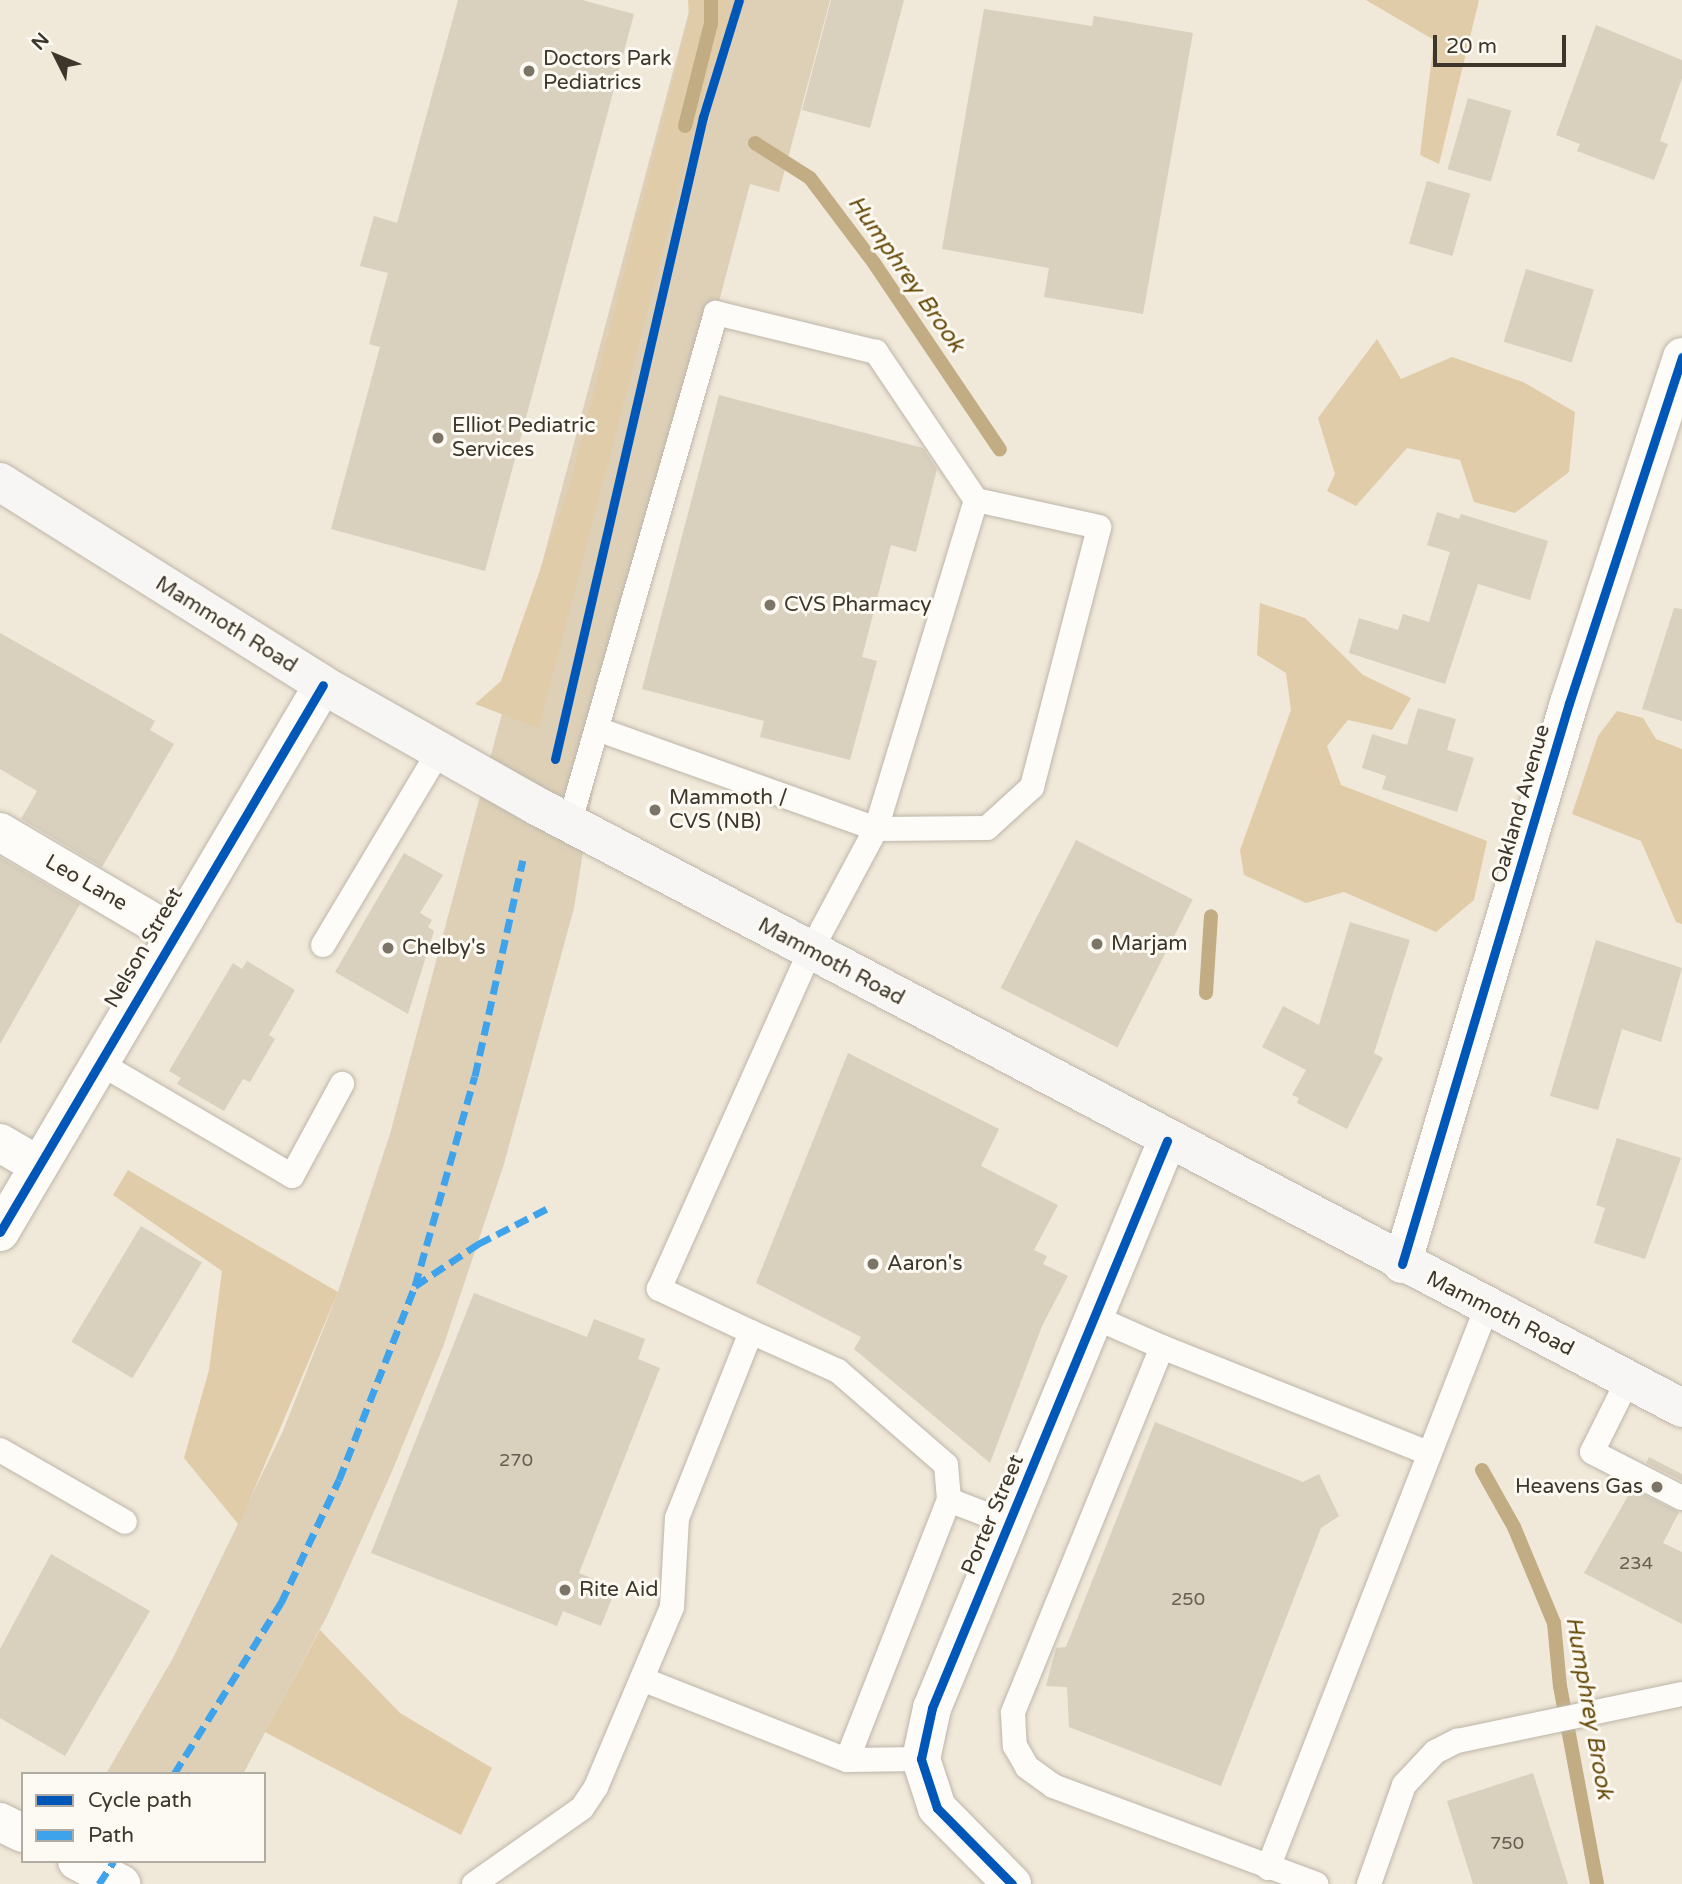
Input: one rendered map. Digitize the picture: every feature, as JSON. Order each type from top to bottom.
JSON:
[{"type":"main road","name":"Mammoth Road","points":[[0,482],[323,685],[439,751],[1167,1141],[1682,1408]]},
{"type":"street","name":"Oakland Avenue","points":[[1402,1264],[1569,703],[1682,357]]},
{"type":"street","name":"Nelson Street","points":[[0,1232],[173,934],[323,685]]},
{"type":"street","name":"Leo Lane","points":[[0,832],[173,934]]},
{"type":"street","name":"Porter Street","points":[[920,1759],[932,1708],[1167,1141]]},
{"type":"street","points":[[0,1143],[38,1164]]},
{"type":"street","points":[[920,1759],[937,1808],[1012,1884]]},
{"type":"street","points":[[0,1822],[21,1832]]},
{"type":"street","points":[[81,1863],[121,1884]]},
{"type":"lane","points":[[570,821],[600,730],[716,313],[876,352],[976,500],[1099,527],[1032,787],[987,828],[876,829],[600,730]]},
{"type":"lane","points":[[846,1760],[949,1500],[946,1465],[838,1371],[659,1289],[810,951],[876,829],[976,500]]},
{"type":"lane","points":[[323,945],[439,751]]},
{"type":"lane","points":[[98,1062],[292,1176],[342,1084]]},
{"type":"lane","points":[[1268,1868],[1488,1307]]},
{"type":"lane","points":[[1094,1317],[1429,1453]]},
{"type":"lane","points":[[474,1884],[582,1808],[672,1607],[677,1518],[751,1332]]},
{"type":"lane","points":[[1162,1346],[1013,1713],[1015,1746],[1027,1766],[1053,1786],[1316,1884]]},
{"type":"lane","points":[[1628,1380],[1592,1452],[1682,1498]]},
{"type":"lane","points":[[0,1450],[125,1522]]},
{"type":"lane","points":[[949,1500],[1008,1523]]},
{"type":"lane","points":[[642,1679],[846,1760],[920,1759]]},
{"type":"lane","points":[[1369,1884],[1404,1785],[1417,1768],[1457,1741],[1682,1694]]},
{"type":"shaded area","points":[[688,0],[744,0],[710,70],[539,728],[475,704],[501,681],[570,485],[689,18]]},
{"type":"shaded area","points":[[692,0],[830,0],[779,192],[750,184],[597,765],[574,908],[504,1164],[443,1347],[390,1476],[328,1614],[244,1772],[107,1772],[173,1658],[283,1431],[338,1292],[390,1134]]},
{"type":"shaded area","points":[[1366,0],[1479,0],[1439,164],[1420,155],[1434,40]]},
{"type":"shaded area","points":[[1377,339],[1401,379],[1452,357],[1523,382],[1575,412],[1569,472],[1515,513],[1474,502],[1460,460],[1407,448],[1356,506],[1327,491],[1335,474],[1318,418]]},
{"type":"shaded area","points":[[1260,603],[1305,618],[1363,675],[1411,698],[1392,730],[1348,720],[1327,746],[1341,785],[1487,841],[1474,900],[1436,932],[1344,892],[1306,903],[1244,875],[1240,850],[1291,710],[1286,673],[1257,655]]},
{"type":"shaded area","points":[[1617,711],[1643,718],[1656,739],[1682,749],[1682,924],[1676,922],[1641,841],[1572,814],[1598,736]]},
{"type":"shaded area","points":[[128,1170],[338,1292],[239,1525],[184,1458],[209,1370],[222,1271],[113,1195]]},
{"type":"shaded area","points":[[320,1630],[400,1713],[492,1768],[461,1835],[265,1732]]},
{"type":"building","name":"Elliot Pediatric Services","points":[[458,0],[582,0],[634,14],[485,571],[331,529],[380,347],[369,344],[388,273],[360,266],[374,216],[397,223]]},
{"type":"building","points":[[831,0],[904,0],[870,128],[802,110]]},
{"type":"building","points":[[984,9],[1092,26],[1094,16],[1193,33],[1143,314],[1044,297],[1049,268],[942,249]]},
{"type":"building","points":[[1596,25],[1682,60],[1682,78],[1660,141],[1668,144],[1654,180],[1577,151],[1580,144],[1556,135]]},
{"type":"building","points":[[1468,98],[1511,110],[1491,182],[1448,169]]},
{"type":"building","points":[[1427,181],[1470,193],[1452,256],[1409,243]]},
{"type":"building","points":[[1526,269],[1594,290],[1572,362],[1504,342]]},
{"type":"building","name":"CVS Pharmacy","points":[[719,395],[923,448],[937,469],[916,552],[891,545],[862,657],[877,661],[850,760],[760,737],[764,721],[642,689]]},
{"type":"building","points":[[1437,512],[1459,519],[1461,514],[1548,541],[1530,600],[1478,584],[1445,684],[1349,653],[1359,618],[1398,630],[1403,614],[1429,622],[1450,552],[1427,545]]},
{"type":"building","points":[[1674,608],[1682,609],[1682,721],[1642,709]]},
{"type":"building","points":[[0,633],[155,721],[150,730],[174,744],[102,867],[21,819],[37,791],[0,769]]},
{"type":"building","points":[[1418,708],[1456,719],[1447,750],[1474,758],[1457,812],[1382,789],[1386,776],[1362,768],[1372,734],[1407,745]]},
{"type":"building","name":"Marjam","points":[[1076,840],[1193,899],[1117,1047],[1001,988]]},
{"type":"building","name":"Chelby's","points":[[404,853],[443,875],[420,913],[432,920],[428,927],[434,931],[408,1014],[335,972]]},
{"type":"building","points":[[0,857],[80,904],[0,1044]]},
{"type":"building","points":[[1350,922],[1410,940],[1374,1053],[1383,1058],[1347,1129],[1297,1103],[1299,1098],[1292,1095],[1306,1070],[1262,1047],[1283,1006],[1319,1025]]},
{"type":"building","points":[[1596,940],[1682,968],[1661,1042],[1622,1029],[1598,1110],[1550,1096]]},
{"type":"building","points":[[247,961],[295,990],[269,1035],[275,1039],[250,1082],[243,1079],[224,1111],[177,1084],[181,1078],[169,1071],[233,963],[242,969]]},
{"type":"building","name":"Aaron's","points":[[848,1053],[999,1129],[981,1166],[1058,1205],[1034,1250],[1047,1256],[1043,1264],[1068,1276],[1042,1326],[990,1463],[854,1349],[861,1337],[756,1283]]},
{"type":"building","points":[[1617,1138],[1681,1158],[1645,1259],[1594,1243],[1605,1208],[1596,1205]]},
{"type":"building","points":[[141,1226],[202,1263],[132,1378],[71,1342]]},
{"type":"building","name":"Rite Aid","points":[[474,1293],[587,1337],[594,1319],[645,1339],[638,1359],[660,1368],[579,1573],[616,1588],[601,1626],[563,1611],[557,1626],[371,1553]]},
{"type":"building","points":[[1155,1422],[1303,1482],[1319,1474],[1339,1516],[1321,1528],[1221,1786],[1069,1727],[1067,1687],[1046,1686],[1056,1648],[1066,1647]]},
{"type":"building","points":[[1649,1457],[1682,1474],[1682,1481],[1646,1463]]},
{"type":"building","points":[[1632,1489],[1679,1512],[1663,1543],[1682,1552],[1682,1624],[1584,1573]]},
{"type":"building","points":[[51,1554],[150,1611],[65,1756],[0,1718],[0,1649]]},
{"type":"building","points":[[1533,1773],[1568,1884],[1473,1884],[1447,1801]]},
{"type":"waterway","name":"Humphrey Brook","points":[[685,126],[711,23],[711,0]]},
{"type":"waterway","name":"Humphrey Brook","points":[[755,143],[810,178],[874,263],[1000,450]]},
{"type":"waterway","name":"Humphrey Brook","points":[[1206,993],[1211,916]]},
{"type":"waterway","name":"Humphrey Brook","points":[[1482,1470],[1514,1527],[1554,1623],[1560,1686],[1597,1884]]},
{"type":"marked path","points":[[175,1772],[281,1603],[339,1480],[415,1286],[475,1076],[523,860]]},
{"type":"marked path","points":[[415,1286],[478,1244],[552,1206]]},
{"type":"marked path","points":[[99,1884],[113,1863]]},
{"type":"cycle path","points":[[555,759],[703,117],[739,0]]},
{"type":"cycle path","points":[[1402,1264],[1569,703],[1682,357]]},
{"type":"cycle path","points":[[0,1232],[323,685]]},
{"type":"cycle path","points":[[1012,1884],[937,1808],[921,1759],[932,1708],[1167,1141]]},
{"type":"place","name":"Doctors Park Pediatrics","points":[[529,71]]},
{"type":"place","name":"Elliot Pediatric Services","points":[[438,438]]},
{"type":"place","name":"CVS Pharmacy","points":[[770,605]]},
{"type":"place","name":"Mammoth / CVS (NB)","points":[[655,810]]},
{"type":"place","name":"Marjam","points":[[1097,944]]},
{"type":"place","name":"Chelby's","points":[[388,948]]},
{"type":"place","name":"Aaron's","points":[[873,1264]]},
{"type":"place","name":"Heavens Gas","points":[[1657,1487]]},
{"type":"place","name":"Rite Aid","points":[[565,1590]]}]
